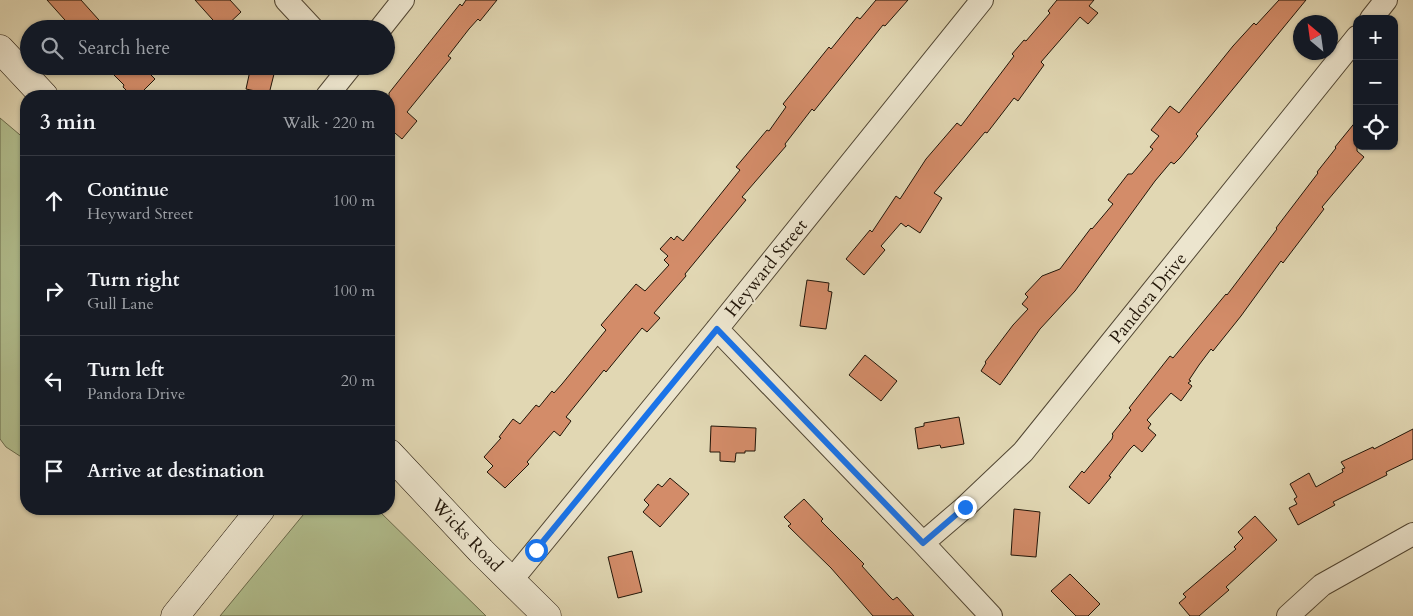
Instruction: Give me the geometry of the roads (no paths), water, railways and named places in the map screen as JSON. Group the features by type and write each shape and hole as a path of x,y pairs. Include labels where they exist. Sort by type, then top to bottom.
{"main road":[{"path":"0,48 20,70"},
{"path":"25,75 38,90"},
{"name":"Wicks Road","path":"395,459 547,616"},
{"path":"175,616 256,515"}],"street":[{"path":"286,0 305,20"},
{"path":"387,20 403,0"},
{"name":"Heyward Street","path":"511,581 982,0"},
{"path":"1374,15 1386,0"},
{"name":"Pandora Drive","path":"923,543 965,507 1023,452 1353,42"},
{"path":"332,90 344,75"},
{"path":"717,329 991,616"},
{"path":"1288,616 1322,585 1413,534"}]}
